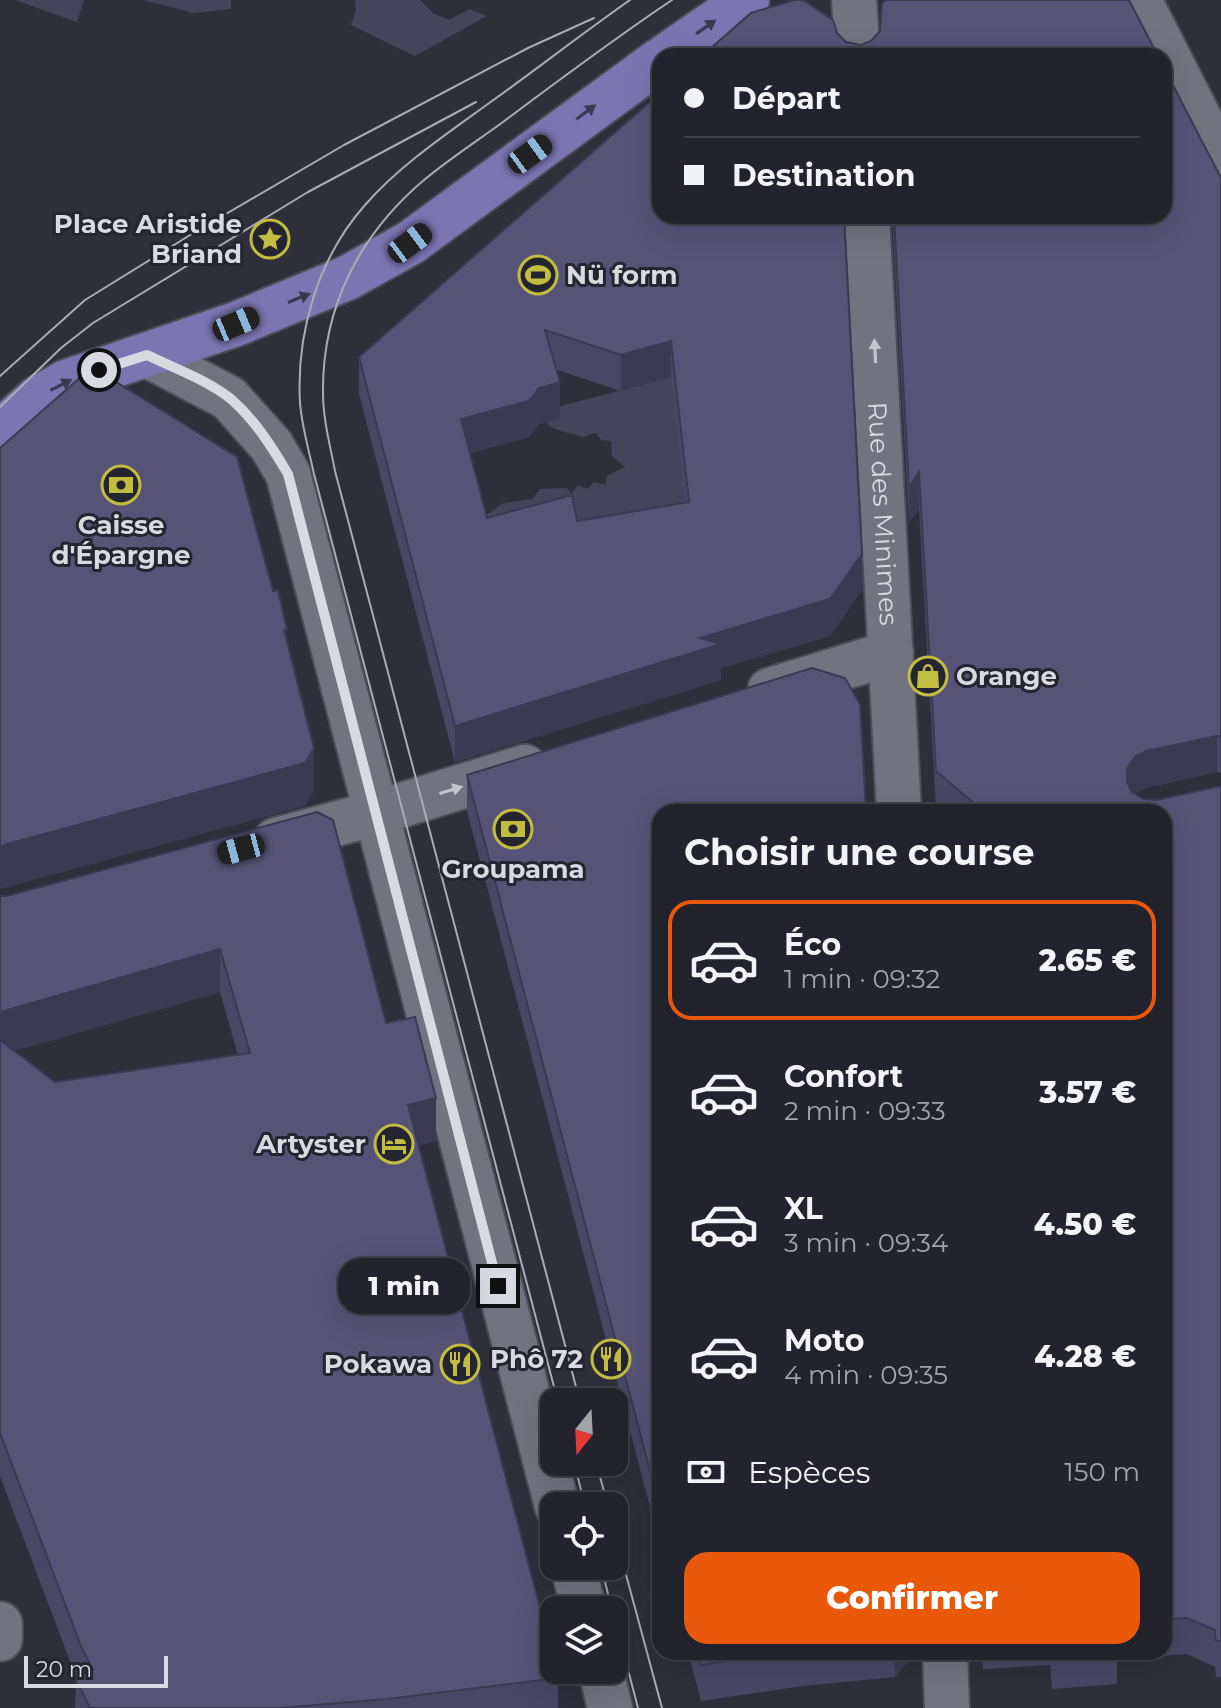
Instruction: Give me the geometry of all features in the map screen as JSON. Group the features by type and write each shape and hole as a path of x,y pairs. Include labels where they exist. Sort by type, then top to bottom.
{"main road":[{"path":"678,48 747,0"},
{"path":"0,432 38,398 78,377 236,324 379,262 410,243 652,66"}],"street":[{"path":"1139,0 1163,48"},
{"path":"1172,65 1221,161"},
{"name":"Rue des Minimes","path":"867,224 899,804"},
{"path":"147,355 229,398 271,445 288,474 553,1492"},
{"path":"728,703 891,653"},
{"path":"241,849 376,813 566,754"},
{"path":"0,1624 0,1639"},
{"path":"945,1660 947,1708"}],"shaded area":[{"path":"15,0 84,0 77,22"},
{"path":"143,0 231,0 231,9 194,13"},
{"path":"355,0 420,0 433,13 449,20 469,9 487,16 415,56 351,25 356,10"},
{"path":"672,377 689,538 478,520 504,503 532,499 540,489 567,488 571,494 578,485 588,489 594,482 605,485 607,476 625,467 612,456 611,441 601,440 596,433 582,437 558,430 545,422 559,418 557,407"}],"building":[{"path":"803,0 833,20 837,33 846,42 861,45 871,41 880,31 885,0 1129,0 1154,48 711,48 751,13"},
{"path":"1172,83 1221,178 1221,737 1146,751 1135,757 1127,769 1127,782 1132,792 1143,799 1156,800 1221,786 1221,1641 1216,1641 1215,1630 1187,1618 1172,1619 1172,804 975,804 936,771 919,472 909,487 894,224 1172,224"},
{"path":"652,100 652,224 844,224 862,554 830,599 700,638 721,644 455,726 359,357","holes":["545,330 621,355 671,341 689,502 577,521 572,495 487,518 461,419 529,401 539,388 560,382"]},
{"path":"92,367 237,457 273,591 278,590 287,630 284,630 314,748 305,763 0,846 0,448"},
{"path":"812,668 845,678 860,704 866,804 652,804 652,1479 467,775"},
{"path":"317,812 333,820 386,1023 415,1017 436,1098 408,1105 540,1608 540,1680 387,1699 279,1708 90,1708 75,1678 93,1670 81,1646 0,1433 0,1040 55,1082 250,1053 220,949 0,1012 0,896"},
{"path":"700,1660 734,1660 701,1665"}],"tram line":[{"path":"554,1388 314,474 301,412 300,377 306,324 313,298 334,248 365,205 426,150 630,0"},
{"path":"576,1388 335,471 324,412 324,361 329,331 349,274 381,224 401,201 443,165 672,0"},
{"path":"0,376 85,300 195,232 344,145 528,48 594,18"},
{"path":"0,407 61,348 93,323 308,192 476,102"},
{"path":"578,1476 582,1492"},
{"path":"600,1476 604,1492"},
{"path":"604,1580 608,1596"},
{"path":"627,1580 662,1708"},
{"path":"628,1670 638,1708"}],"place":[{"name":"Place Aristide Briand","path":"270,239"},
{"name":"Nü form","path":"538,275"},
{"name":"Caisse d'Épargne","path":"121,485"},
{"name":"Orange","path":"928,676"},
{"name":"Groupama","path":"513,829"},
{"name":"Artyster","path":"394,1144"},
{"name":"Phô 72","path":"611,1359"},
{"name":"Pokawa","path":"460,1364"}],"route":[{"path":"99,370 147,355 196,379 229,398 251,419 288,474 498,1286"}]}
